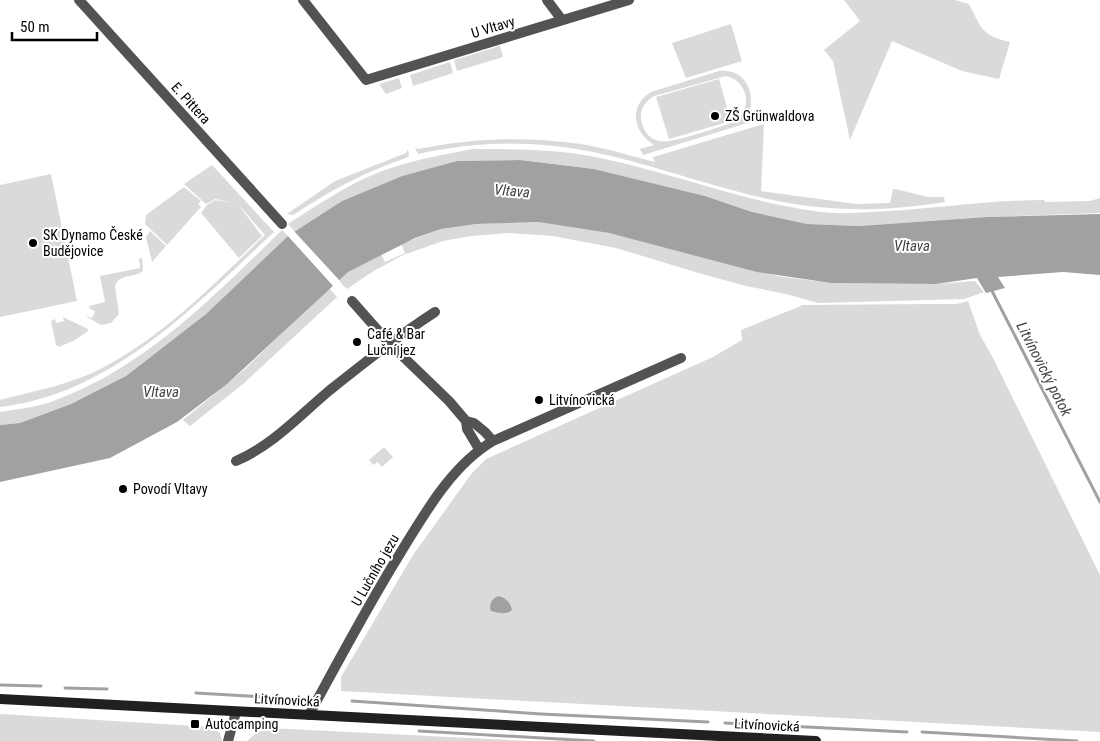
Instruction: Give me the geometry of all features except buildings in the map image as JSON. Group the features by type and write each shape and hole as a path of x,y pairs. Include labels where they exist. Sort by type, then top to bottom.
{"main road":[{"name":"Litvínovická","path":"0,699 816,741"}],"street":[{"name":"E. Pittera","path":"79,0 282,224"},
{"name":"U Vltavy","path":"303,0 366,80 629,0"},
{"path":"547,0 562,20"},
{"path":"352,300 390,344 466,420 474,423 493,441"},
{"path":"236,462 271,442 330,390 435,312"},
{"name":"U Lučního jezu","path":"310,715 379,588 426,512 460,468 479,449 493,441 681,358"},
{"path":"466,420 467,429 479,449"},
{"name":"Litvínovická","path":"228,741 236,712"}],"shaded area":[{"path":"844,0 955,0 969,4 984,30 993,37 1010,42 999,79 962,71 892,41 850,140 833,61 824,50 860,21"},
{"path":"731,24 742,61 686,78 672,43"},
{"path":"500,46 503,57 457,71 454,60"},
{"path":"450,62 453,73 413,86 410,75"},
{"path":"719,71 728,71 742,78 747,84 751,99 748,116 755,114 757,120 643,155 640,149 654,145 641,133 636,119 636,111 639,104 651,92","holes":["726,76 740,84 746,96 744,110 734,122 685,138 666,141 655,140 644,129 641,111 654,96"]},
{"path":"399,78 402,88 386,94 379,84"},
{"path":"719,79 731,121 669,139 656,97"},
{"path":"764,124 761,191 856,204 890,203 893,189 895,189 928,197 944,197 945,202 878,209 812,206 745,194 611,156 567,147 482,144 418,154 415,148 499,139 560,141 609,150 655,162 653,157"},
{"path":"408,149 409,156 406,158 376,169 348,183 293,215 287,214 335,181 406,153"},
{"path":"473,149 539,150 572,153 631,165 761,201 821,212 864,212 1044,200 1045,202 1090,201 1100,198 1100,213 987,217 859,226 807,224 752,212 705,196 594,169 520,160 457,161 402,176 342,201 295,232 288,224 340,191 382,171 435,156"},
{"path":"212,165 274,232 183,316 150,342 115,365 79,384 41,399 0,407 0,400 81,378 140,345 184,311 265,235 237,203 262,236 239,258 201,213 207,205 215,200 234,203 215,199 206,204 184,184"},
{"name":"SK Dynamo České Budějovice","path":"51,174 77,301 0,317 0,185"},
{"path":"184,187 201,201 198,204 201,207 167,245 145,224 146,215"},
{"path":"538,222 609,233 777,276 831,283 936,284 975,281 984,292 964,299 818,303 746,286 616,248 553,236 508,233 471,236 443,241 403,255 372,272 347,289 338,280 348,272 381,254 385,262 405,253 401,244 441,229 476,224"},
{"path":"282,230 288,236 206,314 126,376 71,404 20,423 0,425 0,412 36,406 56,400 89,386 150,349 205,304"},
{"path":"150,231 166,246 152,262 146,237"},
{"path":"142,258 142,272 123,278 115,286 119,314 111,323 101,325 87,317 92,318 95,311 90,309 89,306 105,302 100,276 140,268 139,259"},
{"path":"329,288 337,297 243,384 190,426 183,420 245,369"},
{"path":"968,301 980,335 1100,575 1100,732 341,691 341,677 413,555 472,473 486,459 713,357 742,340 741,330 803,305 956,304"},
{"path":"63,317 88,329 88,331 75,340 59,347 56,345 51,321 55,319 56,323 64,321"},
{"path":"384,447 393,457 382,467 378,462 373,465 369,460"},
{"path":"0,714 211,727 220,733 222,741 0,741"},
{"path":"268,728 528,741 247,741 255,734"}],"water":[{"name":"Vltava","path":"520,160 594,169 705,196 752,212 807,224 859,226 987,217 1100,214 1100,275 1063,272 998,277 1005,288 986,293 977,278 936,284 831,283 757,272 609,233 538,222 476,224 441,229 415,238 348,272 227,384 177,422 110,458 0,482 0,425 20,423 71,404 126,376 206,314 288,236 342,201 402,176 457,161"},
{"path":"498,596 510,605 512,610 510,612 499,613 491,611 491,602"}],"pier":[{"path":"293,230 340,281 334,287 287,235"}],"waterway":[{"name":"Litvínovický potok","path":"991,289 1100,502"},
{"path":"0,685 41,686"},
{"path":"65,688 107,689"},
{"path":"196,693 297,699"},
{"path":"352,701 541,714 708,722"},
{"path":"725,723 907,732"},
{"path":"419,731 594,741"},
{"path":"922,732 1077,741"}],"place":[{"name":"ZŠ Grünwaldova","path":"715,116"},
{"name":"SK Dynamo České Budějovice","path":"33,243"},
{"name":"Café & Bar Luční jez","path":"357,342"},
{"name":"Litvínovická","path":"539,400"},
{"name":"Povodí Vltavy","path":"123,489"},
{"name":"Autocamping","path":"195,724"}]}
